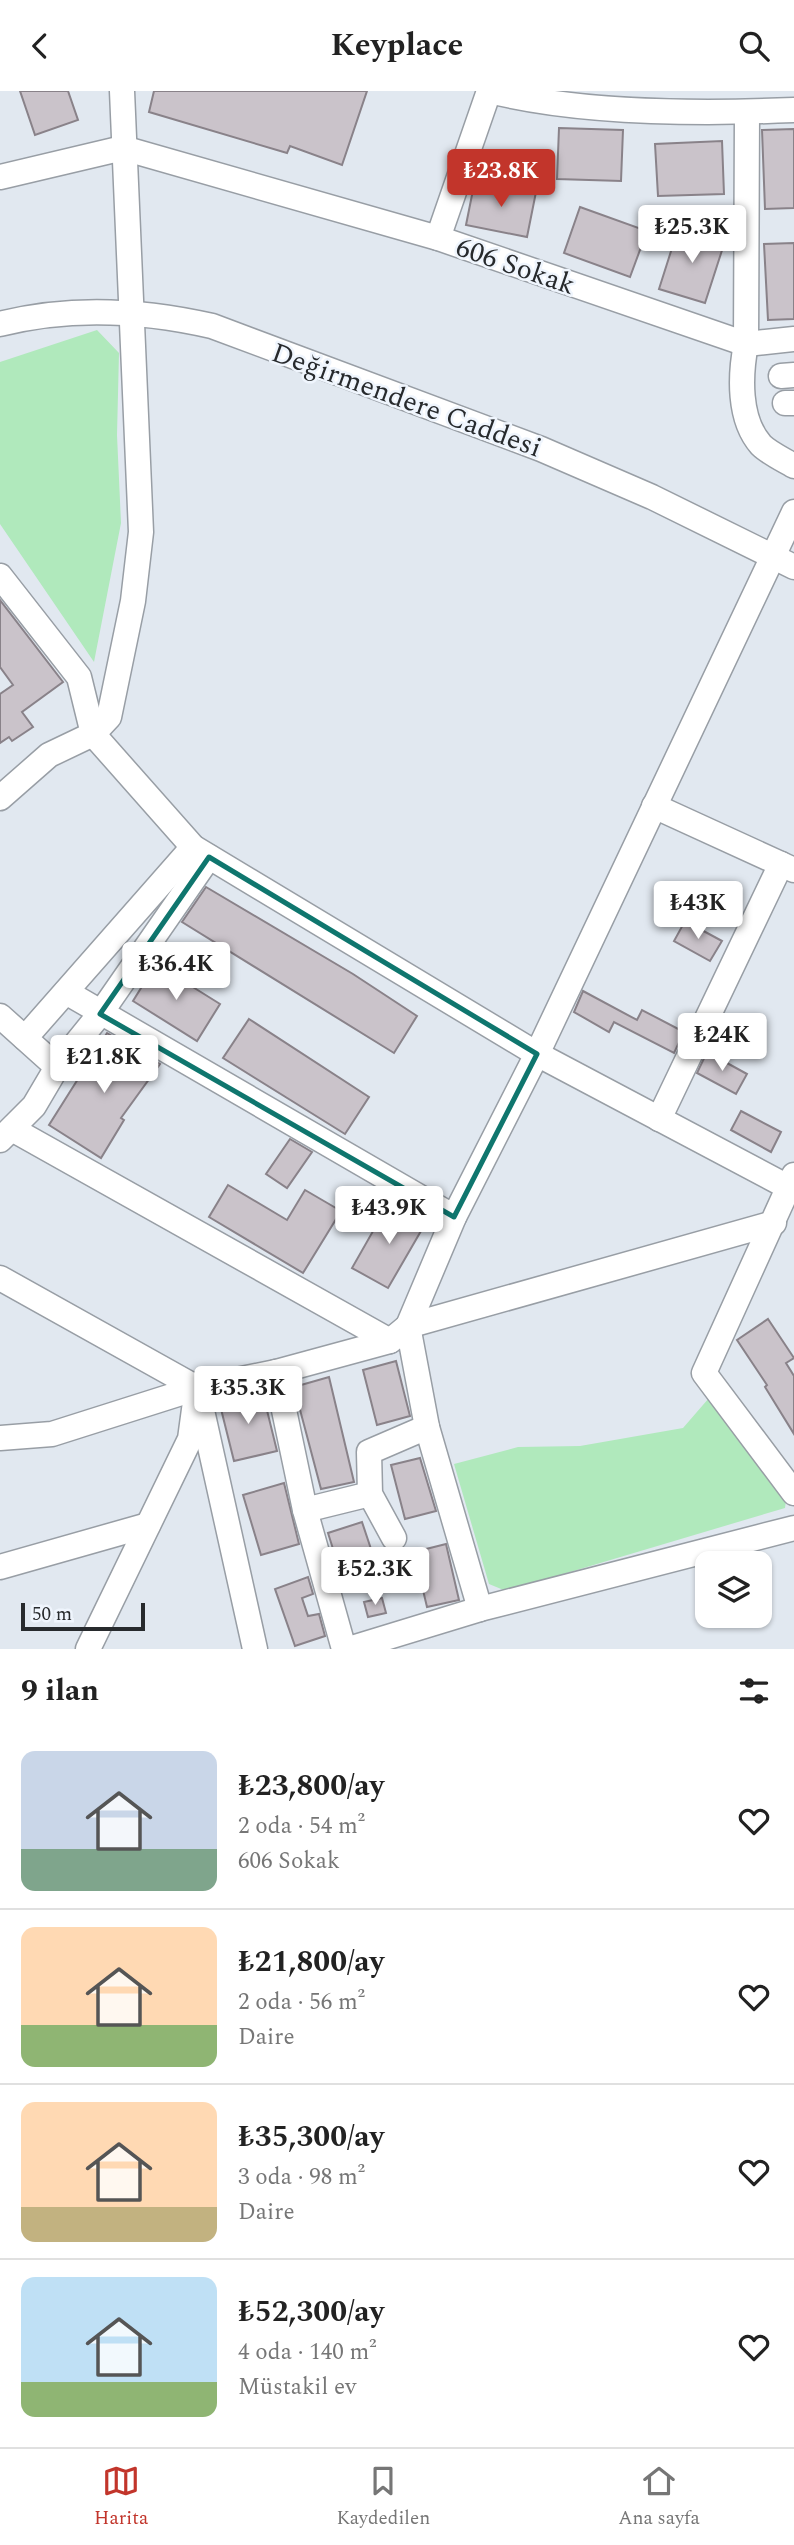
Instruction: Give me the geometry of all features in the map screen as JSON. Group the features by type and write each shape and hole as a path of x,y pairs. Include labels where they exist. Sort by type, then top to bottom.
{"street":[{"path":"0,798 49,755 93,734 108,717 121,671 141,532 122,91"},
{"path":"438,238 489,91 516,98 646,100 747,112 794,110"},
{"path":"747,112 746,344 741,367 744,410 761,445 794,466"},
{"path":"0,177 123,148"},
{"name":"606 Sokak","path":"123,148 438,238 746,344"},
{"name":"Değirmendere Caddesi","path":"0,324 41,314 88,311 174,317 212,326 541,449 652,497 784,562"},
{"path":"746,344 794,339"},
{"path":"481,1609 399,1333 454,1217 537,1054 654,806 784,562 794,512"},
{"path":"0,576 79,677 93,734 201,852 537,1054 659,1119 791,1180 774,1223 704,1373 794,1493"},
{"path":"654,806 788,867 659,1119"},
{"path":"25,1038 201,852"},
{"path":"201,852 100,1014 57,1067 34,1106 6,1135 399,1333"},
{"path":"66,992 454,1217"},
{"path":"0,1016 57,1067"},
{"path":"0,1438 52,1434 197,1388 276,1372 399,1333 774,1223"},
{"path":"0,1278 197,1388 255,1649"},
{"path":"276,1372 305,1510 347,1649 481,1609 794,1528"},
{"path":"88,1649 190,1439 197,1388"},
{"path":"394,1538 370,1495 369,1453 427,1427"},
{"path":"305,1510 370,1495"},
{"path":"0,1567 148,1525"}],"highlighted area":[{"path":"209,857 537,1054 454,1217 100,1014"}],"green space":[{"path":"97,330 119,353 117,435 121,523 94,662 0,524 0,362"},
{"path":"709,1398 786,1500 785,1508 506,1591 489,1584 454,1464 518,1447 580,1446 683,1428"}],"building":[{"path":"20,91 68,91 78,120 35,135"},
{"path":"154,91 367,91 342,165 290,146 287,153 149,112"},
{"path":"559,128 623,130 621,181 557,179"},
{"path":"794,129 794,208 765,209 762,130"},
{"path":"722,141 724,194 658,196 655,144"},
{"path":"475,180 536,192 527,237 466,225"},
{"path":"580,207 647,231 630,277 564,253"},
{"path":"679,226 725,241 705,303 659,289"},
{"path":"794,243 794,319 768,320 764,244"},
{"path":"0,600 63,682 22,712 33,727 12,741 9,737 0,743 0,694 13,685 0,667"},
{"path":"206,887 353,974 417,1016 394,1053 182,922"},
{"path":"685,921 722,941 710,961 674,941"},
{"path":"156,964 220,1004 197,1041 133,1001"},
{"path":"583,991 637,1020 642,1010 684,1032 674,1053 614,1022 609,1032 574,1012"},
{"path":"249,1019 369,1097 345,1134 223,1058"},
{"path":"107,1033 160,1064 121,1118 124,1120 101,1158 49,1125"},
{"path":"707,1052 747,1074 736,1094 697,1073"},
{"path":"741,1111 781,1132 771,1152 731,1130"},
{"path":"290,1139 312,1152 287,1188 266,1174"},
{"path":"228,1185 287,1220 305,1190 341,1211 303,1273 209,1217"},
{"path":"389,1203 425,1224 388,1288 352,1268"},
{"path":"768,1319 794,1358 786,1363 794,1376 794,1434 765,1387 767,1385 737,1340"},
{"path":"396,1361 410,1416 377,1425 363,1370"},
{"path":"329,1377 354,1482 321,1489 294,1387"},
{"path":"262,1390 277,1451 234,1461 219,1401"},
{"path":"420,1458 436,1511 405,1519 391,1465"},
{"path":"284,1483 299,1544 261,1555 243,1495"},
{"path":"362,1522 379,1573 344,1584 328,1533"},
{"path":"446,1544 459,1600 427,1607 414,1552"},
{"path":"308,1577 313,1594 302,1598 308,1616 319,1614 325,1636 295,1646 275,1589"},
{"path":"382,1598 386,1613 368,1617 364,1602"}]}
